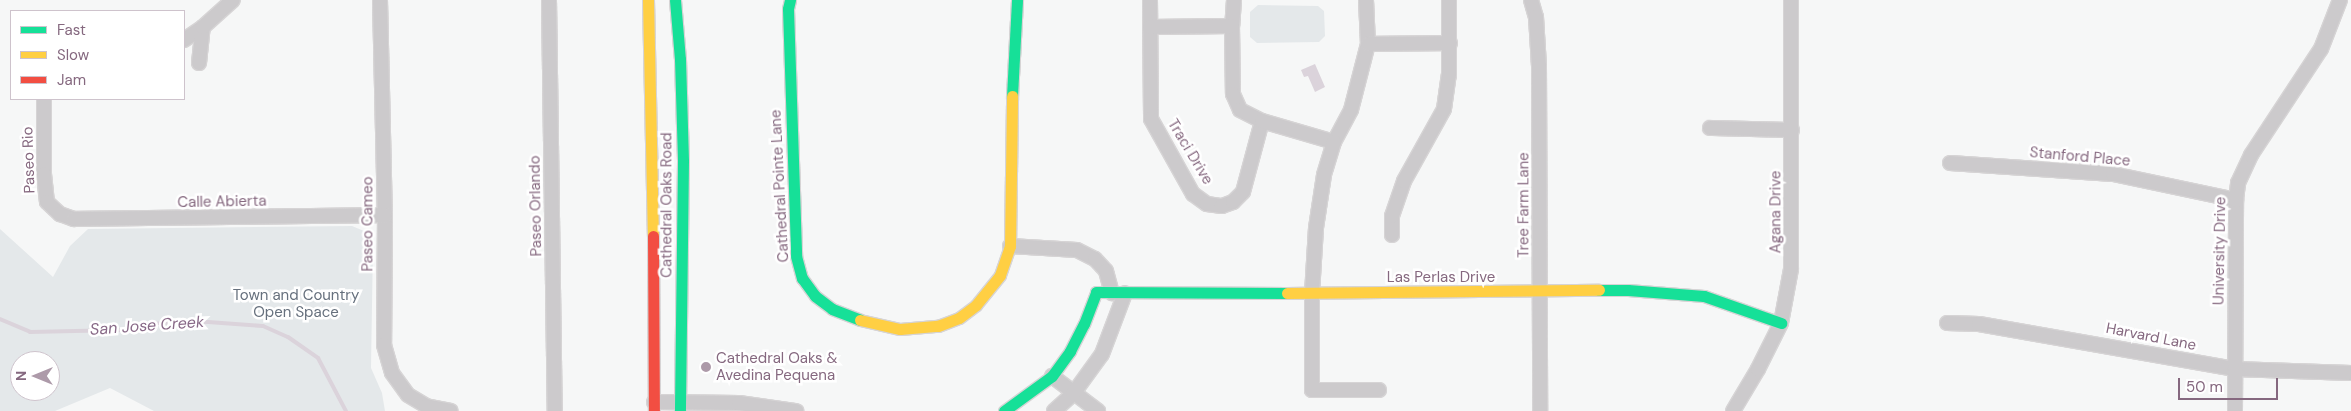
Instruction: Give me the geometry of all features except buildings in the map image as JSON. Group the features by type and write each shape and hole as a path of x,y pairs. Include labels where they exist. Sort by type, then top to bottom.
{"street":[{"path":"185,39 203,27 233,0"},
{"name":"Paseo Cameo","path":"380,0 385,215 384,345 392,373 408,395 426,406 451,411"},
{"name":"Paseo Orlando","path":"549,0 555,411"},
{"name":"Cathedral Oaks Road","path":"648,0 652,110 654,406"},
{"name":"Cathedral Oaks Road","path":"674,0 680,59 683,161 680,406"},
{"name":"Cathedral Pointe Lane","path":"790,0 788,9 796,256 802,278 815,296 832,308 868,323 900,329 938,326 959,318 976,305 1000,275 1010,246 1012,64 1017,0"},
{"name":"Traci Drive","path":"1150,0 1151,119 1193,194 1207,204 1222,206 1233,202 1243,192 1262,121"},
{"path":"1234,0 1232,26 1233,94 1240,110 1262,121 1334,142"},
{"path":"1366,0 1368,44 1350,110 1334,142 1324,176 1316,228 1312,293 1312,390 1379,390"},
{"path":"1392,235 1392,216 1404,181 1444,109 1448,96 1449,0"},
{"name":"Tree Farm Lane","path":"1531,0 1536,17 1540,66 1540,411"},
{"name":"Agana Drive","path":"1733,411 1758,369 1780,323 1792,269 1792,0"},
{"name":"University Drive","path":"2235,411 2236,200 2238,183 2251,155 2320,49 2340,0"},
{"path":"1150,27 1232,26"},
{"path":"199,63 203,27"},
{"path":"1368,44 1450,43"},
{"name":"Paseo Rio","path":"44,100 44,174 47,202 60,214"},
{"path":"1710,128 1792,130"},
{"name":"Stanford Place","path":"1950,163 2113,174 2236,200"},
{"name":"Calle Abierta","path":"60,214 74,219 385,215"},
{"path":"1010,246 1077,250 1095,259 1106,271 1118,293 1102,354 1073,394 1054,411"},
{"name":"Las Perlas Drive","path":"1052,376 1070,351 1084,324 1096,292 1312,293 1628,290 1704,296 1780,323"},
{"name":"Harvard Lane","path":"1947,323 1979,324 2234,369 2351,373"},
{"path":"1004,411 1052,376 1073,394 1098,411"},
{"path":"654,406 739,407 796,411"}],"green space":[{"path":"1258,5 1318,6 1324,11 1325,36 1319,42 1257,43 1250,37 1250,12"},
{"name":"Town and Country Open Space","path":"352,226 364,231 373,244 371,368 382,393 385,411 154,411 110,388 55,411 0,411 0,229 53,277 70,246 88,229"}],"shaded area":[{"path":"1315,64 1325,87 1315,92 1308,76 1304,77 1301,70"}],"waterway":[{"name":"San Jose Creek","path":"0,319 30,332 120,330 161,323 208,322 263,326 288,337 318,358 346,411"}],"traffic: fast":[{"path":"675,0 680,59 683,161 680,411"},
{"path":"790,0 788,9 796,256 802,278 815,296 832,309 860,320"},
{"path":"1012,96 1017,0"},
{"path":"1599,290 1628,290 1704,296 1781,323"},
{"path":"1004,411 1052,376 1070,351 1084,324 1096,292 1287,293"}],"traffic: slow":[{"path":"648,0 653,236"},
{"path":"860,320 900,329 938,326 959,318 976,305 1000,275 1010,246 1012,96"},
{"path":"1287,293 1599,290"}],"traffic: jam":[{"path":"653,236 654,411"}],"place":[{"name":"Cathedral Oaks & Avedina Pequena","path":"706,367"}]}
